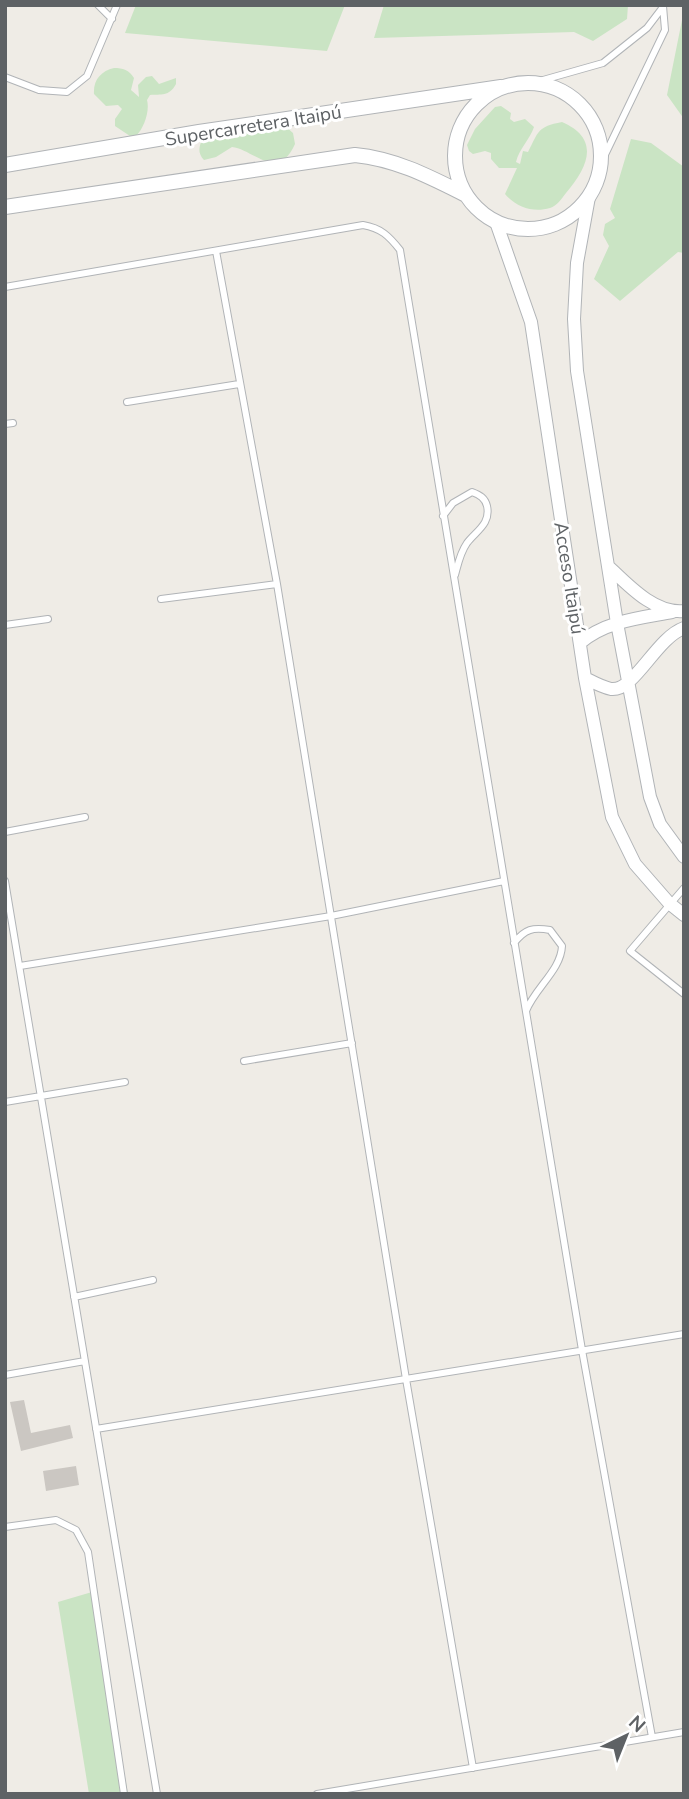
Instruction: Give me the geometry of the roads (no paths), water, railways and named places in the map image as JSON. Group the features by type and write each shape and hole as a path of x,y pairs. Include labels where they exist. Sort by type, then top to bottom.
{"street":[{"name":"Supercarretera Itaipú","path":"5,165 199,132 501,87 518,82 536,82 558,88 577,101 592,119 600,140 601,163 597,181 589,197 575,213 557,223 537,229 516,228 496,222 479,210 466,195 457,175 454,154 458,132 468,113 482,97 501,87"},
{"name":"Supercarretera Itaipú","path":"5,207 355,155 381,158 420,172 466,195"},
{"name":"Acceso Itaipú","path":"589,197 577,263 574,320 577,371 617,623 650,797 660,824 684,858"},
{"name":"Acceso Itaipú","path":"496,222 531,322 585,678 612,817 635,864 669,903 684,915"},
{"path":"609,567 655,604 678,611"},
{"path":"580,643 617,623 678,611"},
{"path":"585,678 610,688 629,684 664,640 684,628"}],"lane":[{"path":"98,5 111,19"},
{"path":"5,77 39,90 67,92 87,76 117,5"},
{"path":"536,82 603,63 647,28 664,6"},
{"path":"601,163 665,30 664,6"},
{"path":"5,288 363,225 375,227 391,238 400,250 582,1350 652,1737"},
{"path":"216,251 277,584 473,1768"},
{"path":"127,402 239,384"},
{"path":"5,424 13,423"},
{"path":"443,516 453,503 472,492 479,494 485,501 489,513 486,523 466,545 454,580"},
{"path":"161,599 277,584"},
{"path":"5,625 48,619"},
{"path":"5,832 85,817"},
{"path":"5,881 157,1794"},
{"path":"20,967 331,916 504,881"},
{"path":"684,888 630,951 684,994"},
{"path":"514,943 534,927 550,930 562,946 559,961 532,997 526,1012"},
{"path":"244,1061 352,1043"},
{"path":"5,1102 125,1082"},
{"path":"74,1297 153,1280"},
{"path":"96,1429 684,1334"},
{"path":"5,1375 85,1361"},
{"path":"5,1527 56,1520 76,1530 88,1552 124,1794"},
{"path":"317,1794 684,1732"}]}
